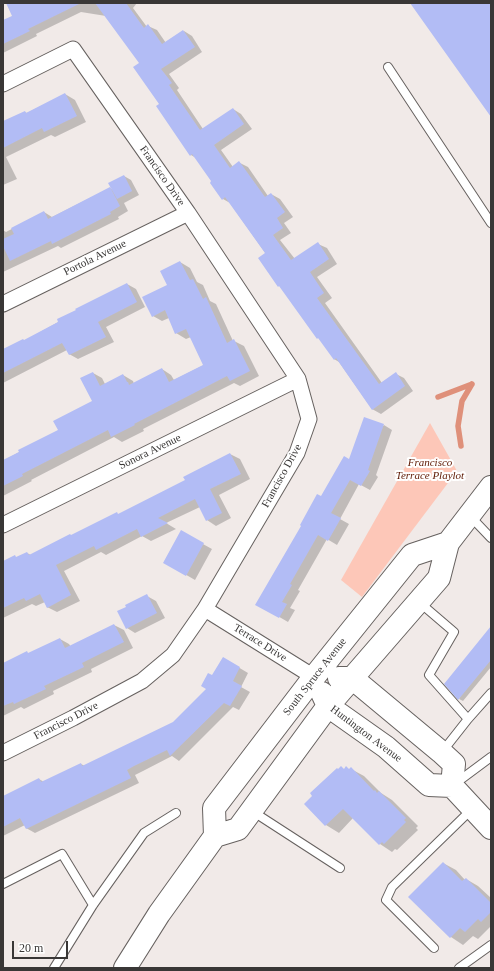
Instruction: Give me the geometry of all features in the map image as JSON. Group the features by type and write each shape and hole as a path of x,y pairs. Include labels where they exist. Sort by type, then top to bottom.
{"main road":[{"path":"125,968 159,914 215,836 238,829 328,706 440,578 448,543 491,487"},
{"name":"South Spruce Avenue","path":"215,836 214,808 314,677 412,555 448,543"},
{"path":"314,677 352,678 441,752 454,764 452,786 491,828"},
{"name":"Huntington Avenue","path":"314,677 328,706 386,747 430,786 452,786"}],"street":[{"name":"Francisco Drive","path":"3,84 73,50 188,213 298,379 309,419 297,453 205,609 173,655 142,681 3,753"},
{"name":"Portola Avenue","path":"3,304 188,213"},
{"name":"Sonora Avenue","path":"3,525 298,379"},
{"name":"Terrace Drive","path":"205,609 314,677"}],"lane":[{"path":"388,67 491,223"},
{"path":"469,516 491,538"},
{"path":"418,602 454,632 429,675 468,719"},
{"path":"441,752 491,693"},
{"path":"452,786 491,758"},
{"path":"434,948 386,900 392,887 473,809"},
{"path":"251,810 340,868"},
{"path":"54,968 93,905 144,833 176,813"},
{"path":"3,884 62,854 93,905"},
{"path":"460,968 491,945"}],"green space":[{"name":"Francisco Terrace Playlot","path":"430,423 457,471 362,597 341,580"}],"building":[{"path":"6,3 81,3 28,29 30,31 3,44 3,20 12,16"},
{"path":"95,3 126,3 144,28 148,24 162,44 183,30 195,47 161,69 172,83 169,85 200,130 233,108 244,124 214,145 230,168 239,161 265,197 271,193 285,212 277,218 283,228 273,235 291,260 318,242 329,259 310,272 324,293 317,298 379,384 396,372 405,386 372,410 336,358 334,360 318,338 317,339 258,258 265,253 225,197 222,200 210,183 211,181 192,154 190,156 156,106 159,104 133,67 139,63"},
{"path":"410,3 491,3 491,117"},
{"path":"65,93 77,116 44,132 42,128 3,148 3,121 25,111 26,113"},
{"path":"124,175 132,191 117,199 108,183"},
{"path":"110,187 120,206 110,212 111,214 52,244 51,241 10,261 3,246 3,239 14,234 11,228 44,211 48,219"},
{"path":"180,261 190,280 193,279 203,299 206,297 227,343 234,339 250,371 230,381 227,376 111,437 108,430 22,474 23,476 3,486 3,460 19,452 18,450 58,430 53,421 92,401 80,378 93,372 100,386 123,374 129,385 162,368 169,382 203,365 186,329 175,334 165,310 152,317 142,297 167,285 160,271"},
{"path":"127,283 137,302 98,322 106,337 69,355 62,343 3,373 3,349 58,322 57,319"},
{"path":"364,417 384,424 368,470 370,471 361,486 350,480 331,513 341,518 328,541 318,535 290,584 292,585 282,602 287,604 279,618 255,605 301,526 300,525 317,494 321,496 344,456 349,459"},
{"path":"230,453 241,474 210,489 222,513 206,521 195,499 158,518 168,523 141,537 137,529 96,550 94,546 56,565 71,595 47,608 40,594 26,601 24,598 3,608 3,561 15,555 16,557 27,552 29,555 117,512 118,514 185,480 183,477"},
{"path":"181,530 204,543 186,576 163,563"},
{"path":"147,594 157,613 126,629 117,611 126,607 125,605"},
{"path":"114,624 124,642 82,663 84,667 44,686 46,689 14,704 13,702 3,706 3,663 27,651 28,653 60,638 65,648"},
{"path":"491,626 491,660 458,700 444,684"},
{"path":"223,657 240,667 233,681 242,686 230,706 224,703 170,756 167,750 134,766 127,770 131,778 26,829 20,818 3,827 3,796 39,778 41,782 81,763 82,766 173,722 206,689 201,686 208,673 212,675"},
{"path":"341,766 344,769 346,766 349,769 351,767 374,791 375,790 377,793 379,791 406,818 404,820 406,822 384,844 382,842 379,845 343,809 325,826 304,804 312,796 310,793"},
{"path":"443,862 462,881 466,878 491,903 491,912 481,922 478,919 465,932 460,928 450,938 408,897"}],"waterway":[{"path":"438,397 472,384"},
{"path":"461,446 458,426 462,401 472,384"}]}
